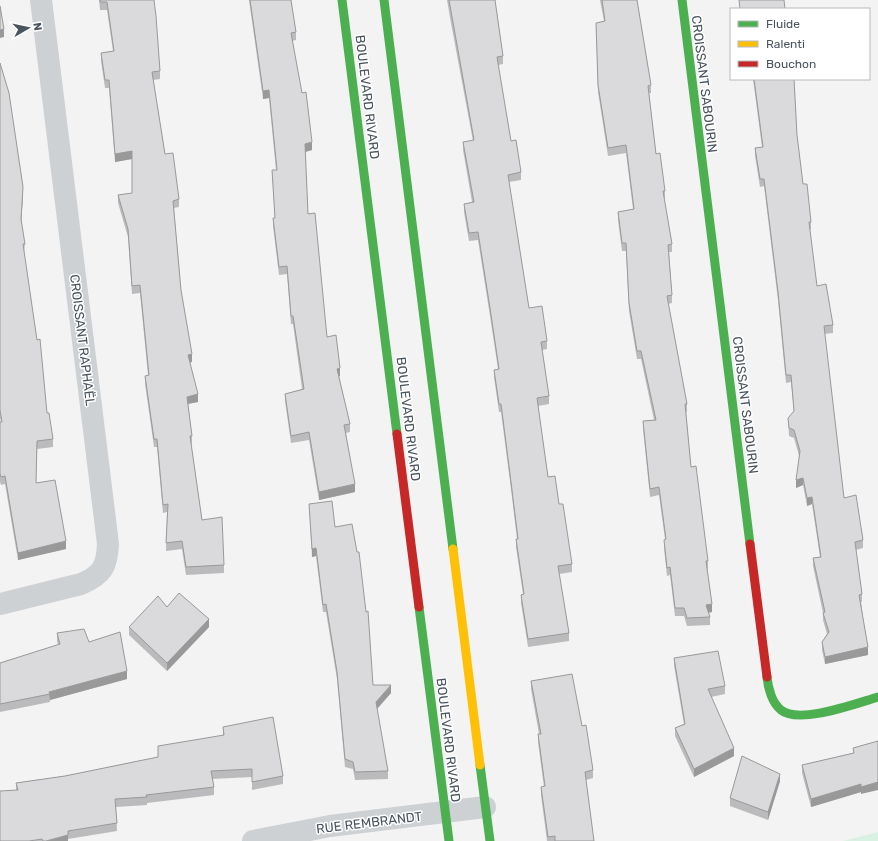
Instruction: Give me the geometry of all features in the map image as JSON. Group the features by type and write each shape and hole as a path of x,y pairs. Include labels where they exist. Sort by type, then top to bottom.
{"street":[{"name":"CROISSANT RAPHAËL","path":"0,604 80,584 92,579 102,572 108,557 107,536 41,0"},
{"name":"BOULEVARD RIVARD","path":"342,0 449,841"},
{"path":"384,0 490,841"},
{"name":"CROISSANT SABOURIN","path":"682,0 767,679 770,692 776,704 784,713 794,717 808,716 878,697"},
{"name":"RUE REMBRANDT","path":"254,841 330,826 485,807"}],"green space":[{"path":"878,832 878,841 843,841"}],"building":[{"path":"100,0 154,0 160,71 152,72 165,154 173,153 179,199 173,201 181,290 192,354 188,355 198,394 187,397 192,436 190,436 202,520 222,517 224,565 186,567 182,541 166,543 168,504 163,505 157,439 154,439 145,376 149,375 140,285 132,286 128,229 118,195 132,193 132,151 115,154 109,80 105,80 101,53 114,51 107,2 100,2"},
{"path":"250,0 291,0 296,32 291,33 302,93 306,92 312,142 305,144 308,214 315,213 327,337 336,335 340,368 337,369 350,424 344,425 355,484 319,492 309,432 291,436 285,394 304,389 293,316 291,316 287,266 279,267 273,218 275,218 272,170 277,170 269,90 263,91"},
{"path":"449,0 495,0 503,56 497,57 511,141 516,140 521,172 508,175 529,308 542,306 547,341 541,342 549,396 537,398 548,477 555,476 559,504 563,504 572,564 558,566 569,633 528,639 521,595 524,594 516,539 518,539 511,482 501,404 499,404 494,370 499,369 478,232 469,233 464,204 474,202 463,142 474,140"},
{"path":"602,0 637,0 651,85 648,86 656,154 660,153 665,191 663,191 672,244 668,245 672,295 667,296 687,404 685,404 691,467 696,466 712,604 706,605 710,617 687,618 684,608 675,608 670,567 667,568 664,540 666,539 659,487 650,489 643,421 656,420 641,351 637,351 629,303 626,243 622,243 618,212 634,209 626,145 608,148 598,85 596,23 605,21"},
{"path":"739,0 784,0 785,8 740,8"},
{"path":"0,6 4,29 0,30"},
{"path":"0,63 9,93 23,187 21,219 25,244 23,244 37,340 40,339 47,413 49,413 53,439 37,441 36,483 55,480 66,541 18,553 5,476 1,477 0,474 0,422 2,422 0,410"},
{"path":"754,80 794,80 797,135 803,184 807,184 811,222 809,222 817,286 826,284 833,325 824,326 844,498 856,495 863,540 855,542 862,594 859,595 868,647 825,657 822,642 829,632 823,613 825,612 813,558 821,557 812,497 807,498 803,478 796,480 800,451 794,430 789,428 788,418 794,411 791,375 786,375 778,292 764,179 760,179 755,148 763,147"},
{"path":"332,501 335,527 352,524 357,552 359,552 366,612 368,611 373,685 391,685 376,702 388,771 355,772 353,762 345,759 337,672 326,604 323,605 316,548 312,549 309,504"},
{"path":"179,593 209,619 167,663 129,627 158,596 167,607"},
{"path":"84,629 89,642 120,632 127,671 49,692 50,694 0,704 0,663 60,644 57,633"},
{"path":"718,651 725,686 708,689 734,748 694,769 675,728 685,724 674,658"},
{"path":"572,674 582,726 586,725 593,770 585,772 594,841 555,841 555,836 548,837 541,787 545,786 538,734 541,734 531,681"},
{"path":"273,717 283,776 252,782 252,769 211,771 214,787 146,795 147,797 115,799 117,823 68,831 68,835 46,841 43,841 42,839 29,841 0,841 0,791 18,790 16,783 65,776 158,757 158,746 224,735 223,727"},
{"path":"878,741 878,782 861,787 861,784 811,799 802,765 854,753 853,748"},
{"path":"742,756 780,774 768,812 730,798"}],"traffic: fast":[{"path":"342,0 397,434"},
{"path":"384,0 453,549"},
{"path":"682,0 750,544"},
{"path":"419,607 449,841"},
{"path":"767,677 769,690 775,703 781,710 789,714 814,714 843,708 878,697"},
{"path":"480,765 490,841"}],"traffic: slow":[{"path":"453,549 480,765"}],"traffic: jam":[{"path":"397,434 419,607"},
{"path":"750,544 767,677"}]}
